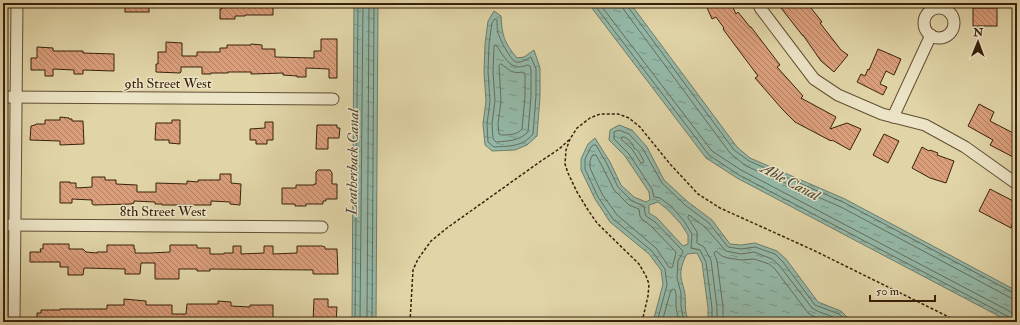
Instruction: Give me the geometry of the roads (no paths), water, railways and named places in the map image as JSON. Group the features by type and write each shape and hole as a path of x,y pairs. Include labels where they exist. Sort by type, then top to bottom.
{"street":[{"path":"14,322 17,3"},
{"path":"758,3 814,79 838,95 882,114 925,125 965,147 1017,184"},
{"path":"893,117 931,35"},
{"name":"9th Street West","path":"3,97 333,99"},
{"name":"8th Street West","path":"3,225 322,227"}],"water":[{"path":"354,3 378,3 376,322 352,322"},
{"name":"Able Canal","path":"588,3 630,3 737,147 750,158 845,199 1017,291 1017,322 1010,322 737,178 706,158"},
{"path":"494,11 501,16 504,38 509,48 517,58 524,57 534,50 540,68 540,96 537,136 527,145 515,150 492,151 485,145 483,124 486,101 484,72 485,44 488,21"},
{"path":"619,125 632,130 647,147 664,180 688,202 712,220 730,244 741,245 755,243 777,251 786,259 818,302 841,311 855,322 708,322 708,308 702,263 697,253 687,254 681,271 687,319 689,322 653,322 663,284 661,270 649,254 610,222 595,199 581,170 581,159 588,144 595,138 610,162 621,185 634,197 646,202 650,200 649,192 625,156 609,140 610,130","holes":["658,202 681,224 688,235 688,244 683,246 657,218 649,213 649,205"]}],"water label":[{"name":"Leatherback Canal","path":"353,162"}]}
